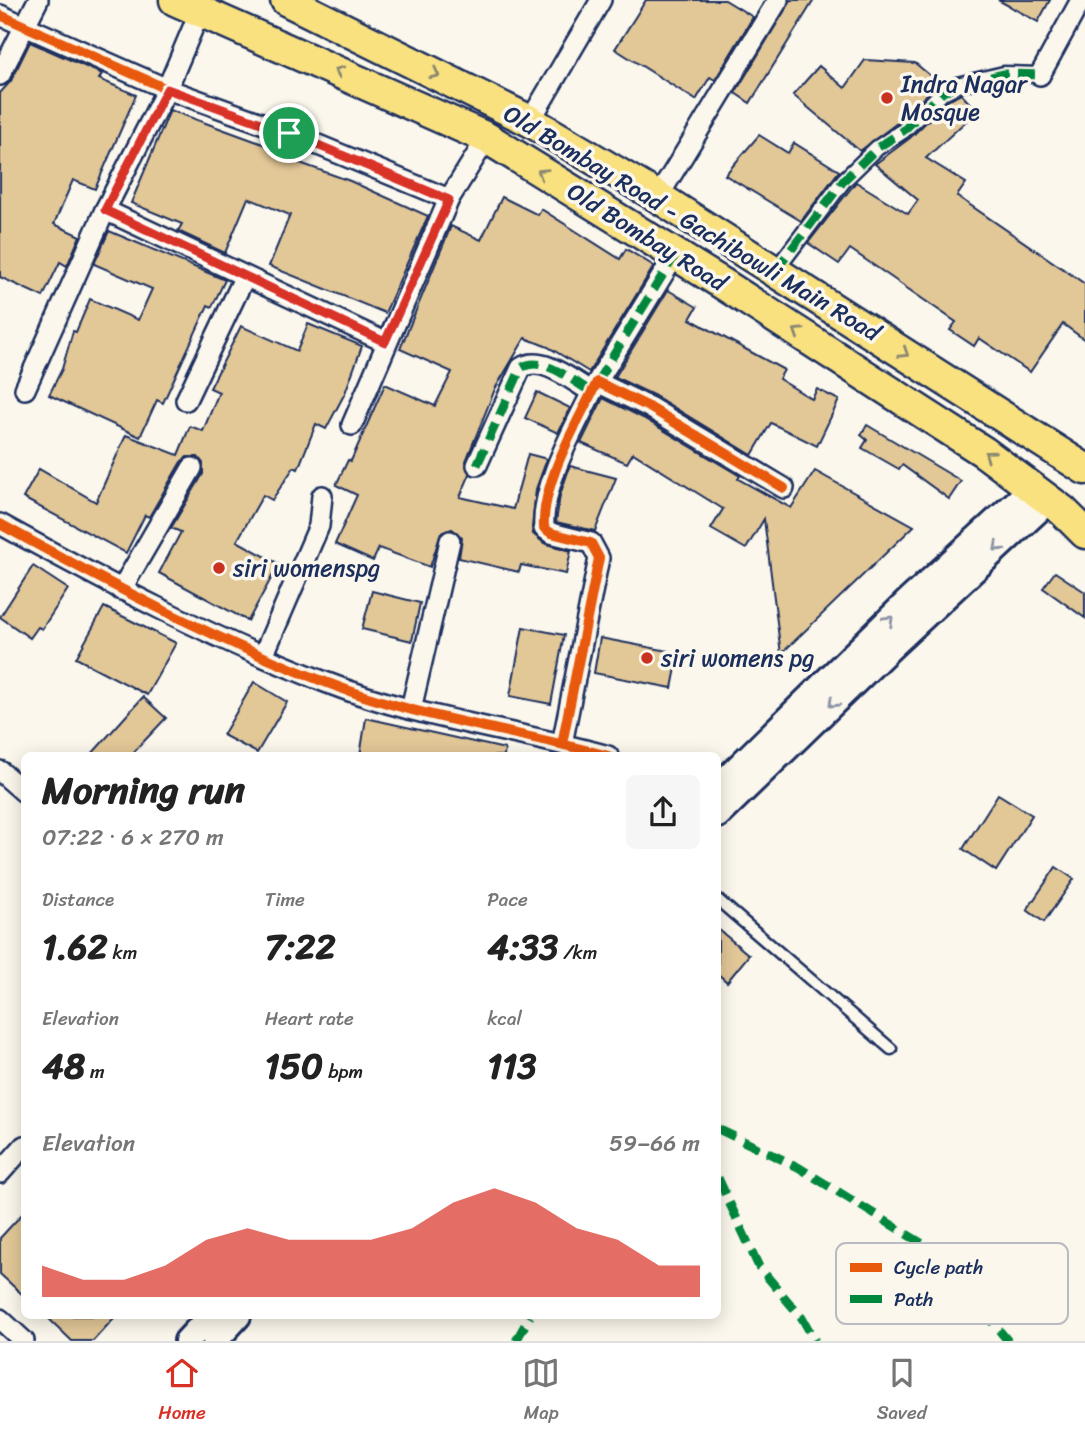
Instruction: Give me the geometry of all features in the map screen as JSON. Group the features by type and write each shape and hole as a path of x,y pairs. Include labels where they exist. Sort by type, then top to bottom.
{"main road":[{"name":"Old Bombay Road - Gachibowli Main Road","path":"301,3 530,121 658,197 1085,469"},
{"name":"Old Bombay Road","path":"187,5 487,138 985,452 1044,509 1085,533"}],"street":[{"path":"0,75 38,0"},
{"path":"530,121 601,0"},
{"path":"658,197 778,0"},
{"path":"775,271 844,180 877,148 903,131 943,92 957,85 1004,74 1040,75 1080,0"},
{"path":"25,389 105,210 167,89 187,5"},
{"path":"0,15 167,89 289,133 449,200"},
{"path":"352,425 385,342 449,200 487,138"},
{"path":"105,210 244,278 385,342"},
{"path":"562,744 598,558 591,543 551,533 544,528 544,517 554,476 594,387 675,255"},
{"path":"186,400 244,278"},
{"path":"477,465 521,368 529,362 540,363 649,407 784,488"},
{"path":"121,590 192,468"},
{"path":"263,656 319,526 322,496"},
{"path":"721,799 960,569 1044,509"},
{"path":"0,524 121,590 326,683 411,709 593,752"},
{"path":"411,709 450,541"},
{"path":"0,771 21,789"},
{"path":"0,1173 21,1149"},
{"path":"0,1319 24,1341"},
{"path":"187,1341 207,1319"},
{"path":"215,1341 235,1319"}],"lane":[{"path":"721,903 891,1049"}],"building":[{"path":"646,0 725,0 753,17 715,80 710,77 696,100 615,49"},
{"path":"791,0 814,0 750,103 735,93"},
{"path":"998,0 1050,0 1038,22"},
{"path":"30,42 102,74 99,79 136,95 95,189 73,180 54,224 80,236 67,266 60,262 43,297 0,277 0,93 11,81"},
{"path":"865,60 915,63 939,83 897,123 860,151 793,95 819,66 845,88"},
{"path":"961,94 977,111 926,158 966,183 957,196 1085,284 1085,340 1063,324 1030,372 979,338 974,346 950,330 956,322 850,249 839,264 808,243 856,182 908,214 918,200 875,164 910,138 949,100"},
{"path":"170,110 274,148 272,153 350,181 428,216 385,313 269,266 290,215 248,198 225,253 178,231 182,224 131,203"},
{"path":"759,135 788,153 794,143 839,171 801,221 725,175"},
{"path":"502,197 538,215 541,209 620,259 626,249 654,266 589,372 548,347 525,338 495,389 466,461 470,474 460,497 513,509 528,454 547,459 536,489 532,528 533,534 544,543 571,551 566,574 521,565 519,572 459,558 462,538 452,529 441,533 430,567 379,548 373,561 335,544 357,495 336,485 348,460 351,461 385,384 435,406 452,372 400,349 451,226 481,240"},
{"path":"109,231 225,280 212,307 208,305 163,403 157,400 140,437 49,395 62,369 73,331 76,332 90,299 138,320 152,289 94,264"},
{"path":"668,290 697,307 690,319 784,370 779,379 812,399 817,389 839,400 817,446 771,423 752,455 655,396 615,377"},
{"path":"308,324 362,346 345,393 326,429 316,424 298,469 294,467 272,500 263,495 237,541 279,564 248,621 159,573 181,532 171,528 203,474 203,463 198,457 187,457 181,462 149,517 145,515 126,553 23,498 39,469 96,502 126,435 178,455 190,426 203,431 219,392 210,388 241,326 297,351"},
{"path":"537,392 570,408 558,433 525,418"},
{"path":"603,398 643,418 740,476 738,479 791,508 815,471 914,526 781,654 764,519 746,549 711,529 723,509 633,453 627,463 581,443"},
{"path":"867,425 961,481 949,499 902,465 899,469 862,448 867,440 861,435"},
{"path":"570,466 616,478 595,531 556,522 560,495"},
{"path":"33,566 68,589 42,629 38,627 30,638 0,617"},
{"path":"1055,572 1085,592 1085,618 1043,588"},
{"path":"372,591 420,603 412,641 362,629"},
{"path":"104,607 176,643 147,695 76,658"},
{"path":"523,627 564,635 551,704 510,696"},
{"path":"600,638 679,653 672,688 594,673"},
{"path":"254,682 287,702 258,752 223,735"},
{"path":"143,697 166,718 134,752 94,752"},
{"path":"366,718 505,749 505,752 361,752"},
{"path":"998,794 1032,815 996,871 963,849"},
{"path":"1056,867 1074,879 1044,922 1027,910"},
{"path":"721,932 749,955 727,982 721,977"},
{"path":"21,1215 21,1293 0,1274 0,1238"},
{"path":"49,1319 113,1319 93,1341 72,1341"}],"marked path":[{"path":"775,271 844,180 877,148 903,131 943,92 957,85 1004,74 1040,75"},
{"path":"597,382 675,255"},
{"path":"477,465 521,368 538,364 547,367 592,392"},
{"path":"721,1130 798,1167 921,1243"},
{"path":"721,1185 759,1267 802,1318 815,1341"},
{"path":"516,1341 528,1319"},
{"path":"994,1324 1008,1341"}],"cycle path":[{"path":"0,15 167,89 289,133 449,199"},
{"path":"562,744 599,558 591,543 551,533 544,528 545,510 548,492 562,453 597,382 649,407 784,488"},
{"path":"0,524 160,609 325,682 394,705 592,752"}],"place":[{"name":"Indra Nagar Mosque","path":"887,98"},
{"name":"siri womenspg","path":"219,568"},
{"name":"siri womens pg","path":"647,658"}],"route":[{"path":"167,89 289,133 449,200 385,342 244,278 105,210 167,89"}]}
